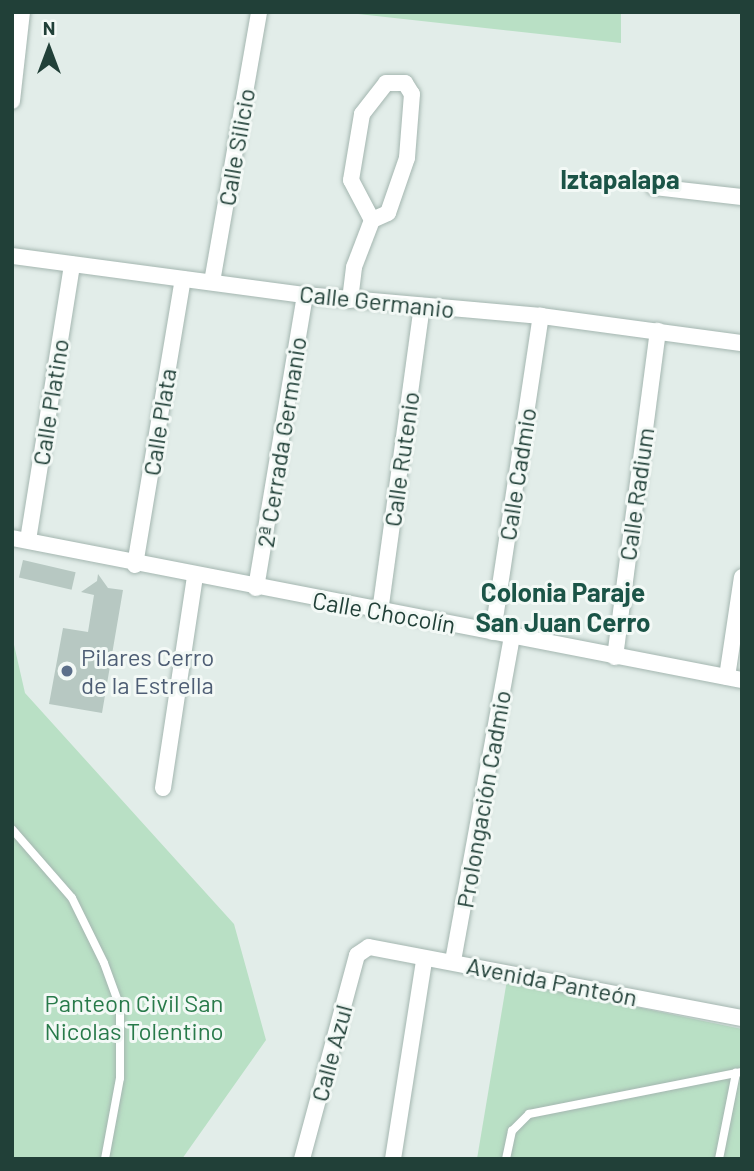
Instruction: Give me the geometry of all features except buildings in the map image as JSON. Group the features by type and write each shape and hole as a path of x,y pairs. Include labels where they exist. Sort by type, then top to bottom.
{"street":[{"path":"12,101 22,12"},
{"name":"Calle Silicio","path":"212,282 259,12"},
{"path":"350,300 354,267 372,220 388,213 407,158 412,94 405,83 386,83 362,114 351,180 372,220"},
{"path":"654,187 742,197"},
{"name":"Calle Germanio","path":"12,256 305,295 541,316 742,343"},
{"name":"Calle Platino","path":"20,539 72,264"},
{"name":"Calle Plata","path":"135,565 183,279"},
{"name":"2ª Cerrada Germanio","path":"256,588 305,295"},
{"name":"Calle Rutenio","path":"380,612 422,306"},
{"name":"Calle Cadmio","path":"493,632 541,316"},
{"name":"Calle Radium","path":"615,657 658,331"},
{"name":"Calle Chocolín","path":"20,539 195,577 734,679"},
{"path":"163,788 195,577"},
{"path":"734,679 742,577"},
{"name":"Prolongación Cadmio","path":"453,961 512,636"},
{"name":"Avenida Panteón","path":"362,950 424,960 453,961 742,1018"},
{"name":"Calle Azul","path":"302,1159 362,950"},
{"path":"393,1159 424,960"}],"lane":[{"path":"12,829 72,898 104,962 120,1007 120,1078 105,1159"},
{"path":"506,1159 512,1131 528,1114 739,1072 719,1159"}],"green space":[{"path":"340,12 621,12 621,43"},
{"name":"Panteon Civil San Nicolas Tolentino","path":"12,636 25,693 234,924 266,1040 182,1159 12,1159"},
{"path":"507,980 742,1029 742,1159 477,1159"}],"place":[{"name":"Pilares Cerro de la Estrella","path":"67,671"}],"district":[{"name":"Iztapalapa","path":"620,179"},
{"name":"Colonia Paraje San Juan Cerro","path":"563,607"}]}
